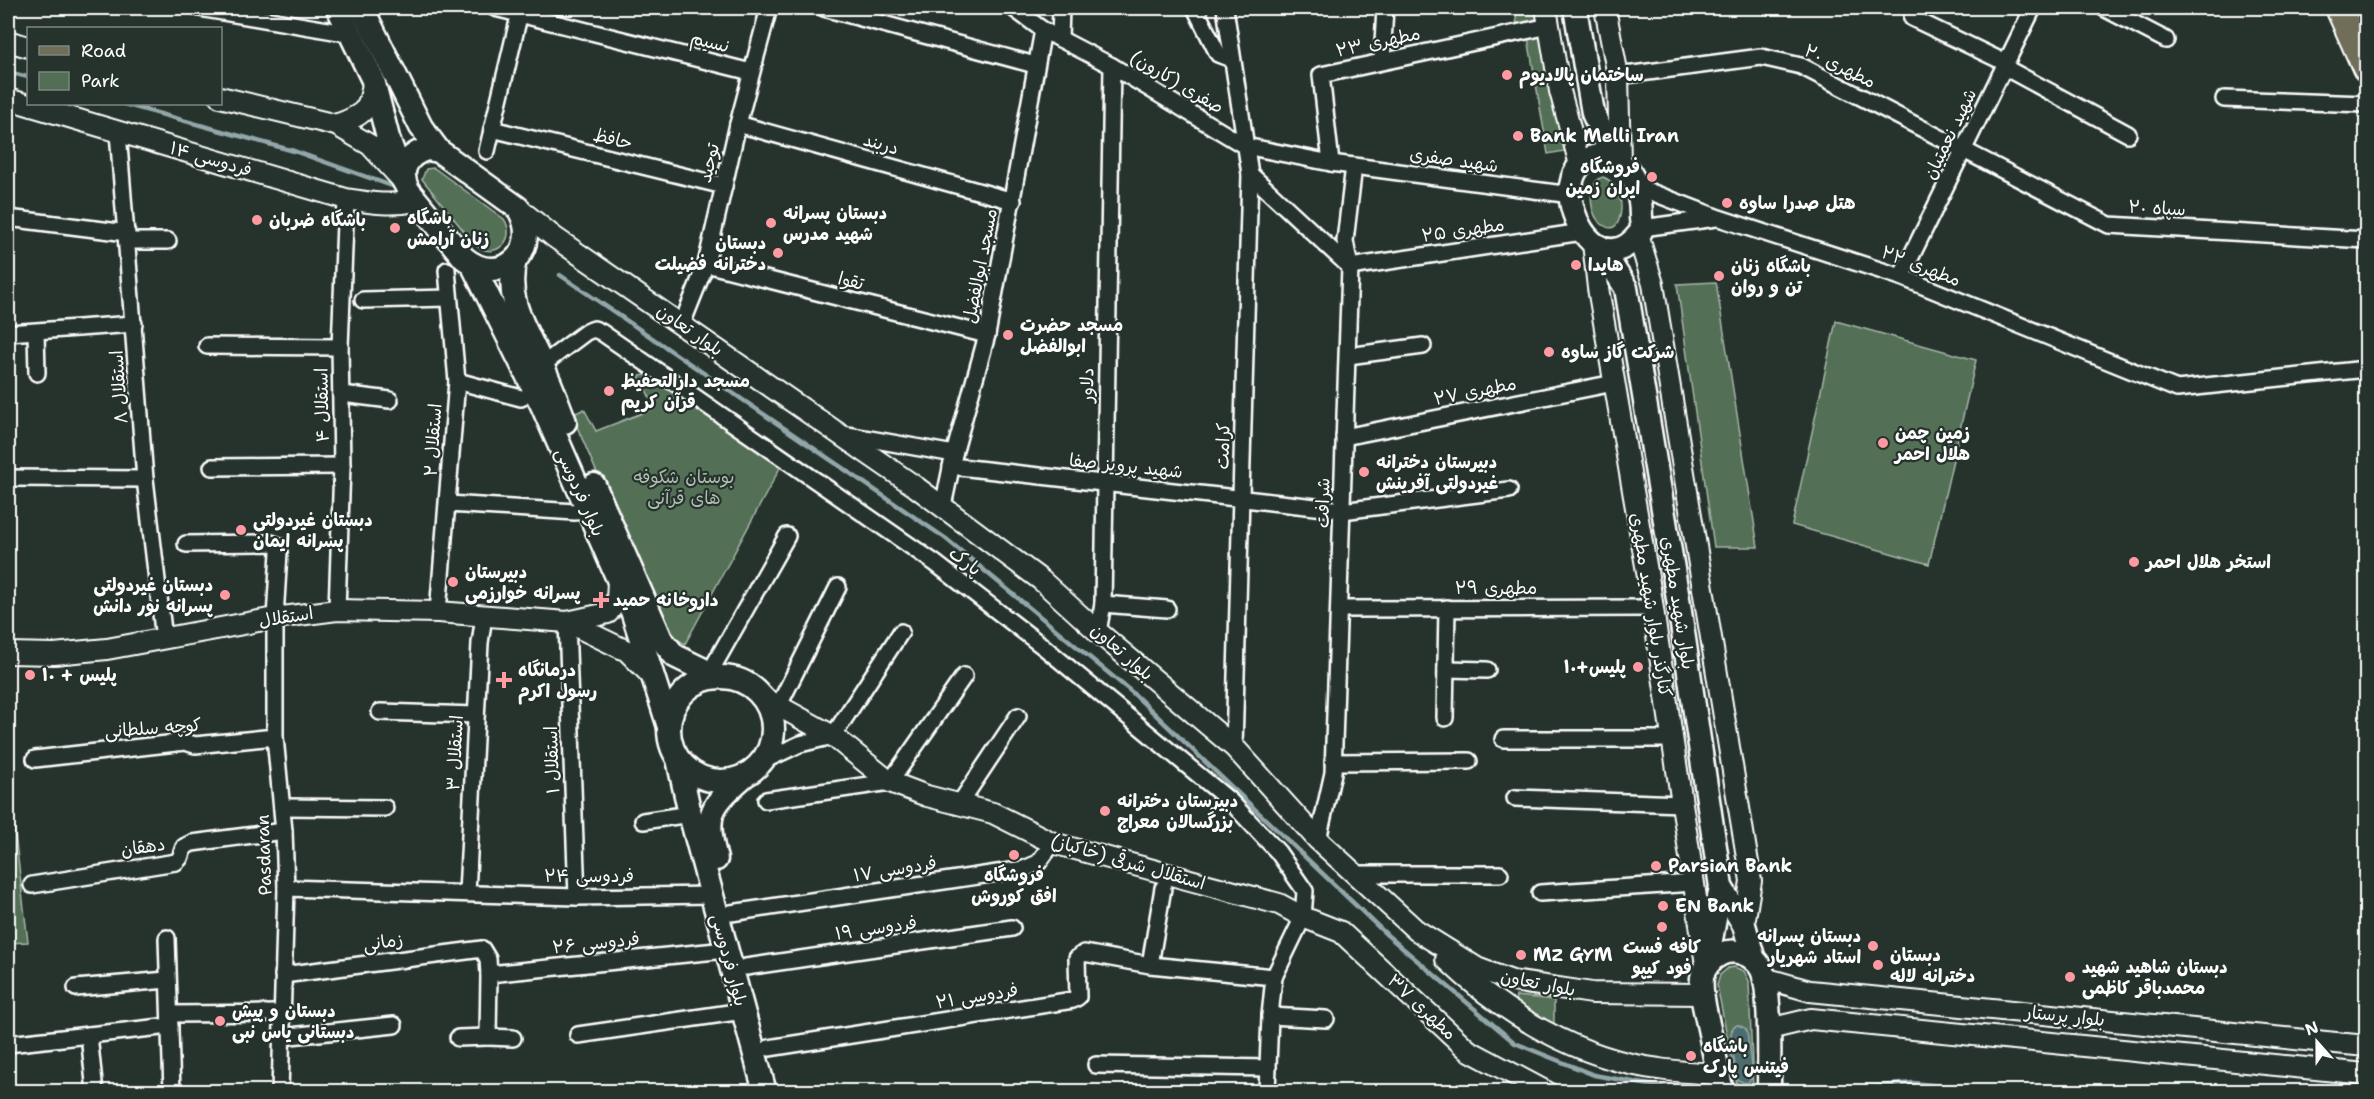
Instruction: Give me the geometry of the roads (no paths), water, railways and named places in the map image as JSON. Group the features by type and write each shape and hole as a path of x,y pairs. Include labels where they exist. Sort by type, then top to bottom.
{"main road":[{"path":"338,8 373,80 388,138 404,182"},
{"path":"362,8 417,120 439,151 518,208"},
{"path":"1575,8 1593,113 1616,160 1630,173 1638,187 1641,202 1638,234 1626,288"},
{"path":"2339,8 2367,68"},
{"path":"1593,113 1583,163 1573,180 1571,195 1573,211 1592,241 1617,249 1638,234"},
{"path":"404,182 403,170 408,160 416,152 427,149 439,151"},
{"path":"1583,163 1595,156 1616,160"},
{"name":"بلوار فردوسی","path":"404,182 464,258 472,264 542,405 632,611 669,728"},
{"name":"بلوار فردوسی","path":"518,208 527,229 526,240 510,277 520,319 661,639 675,656 714,674"},
{"name":"بلوار شهید مطهری","path":"1592,241 1626,288 1679,605 1721,887 1744,925 1759,969 1769,1029 1769,1092"},
{"path":"472,264 483,269 494,269 505,266 519,256"},
{"path":"714,674 743,682 771,701 774,730 771,746 763,761 743,777 729,781 714,781 694,774 678,759 671,744 669,728 672,712 679,699 690,688 714,674"},
{"name":"بلوار فردوسی","path":"678,759 690,814 765,1092"},
{"name":"بلوار فردوسی","path":"743,777 719,798 710,818 710,836 781,1092"},
{"path":"1720,1083 1702,994 1702,976 1706,966 1721,887"},
{"path":"1706,966 1723,953 1734,951 1745,954 1759,969"}],"street":[{"path":"199,8 351,34"},
{"name":"نسیم","path":"495,8 521,10 751,72"},
{"name":"توحید","path":"682,324 706,264 738,124 769,8"},
{"path":"824,8 1035,65"},
{"name":"صفری (کارون)","path":"1013,8 1043,30 1112,66 1245,146 1331,163"},
{"path":"1060,39 1061,8"},
{"path":"1195,8 1218,54 1232,58"},
{"name":"کرامت","path":"1225,8 1250,174 1234,747"},
{"path":"1382,61 1385,8"},
{"path":"1605,8 1618,76 1616,160"},
{"name":"شهید نعمتیان","path":"1901,277 2033,8"},
{"path":"2104,8 2166,40"},
{"path":"487,151 521,10"},
{"path":"1547,17 1560,91 1583,163"},
{"name":"مطهری ۲۳","path":"1331,163 1321,75 1547,17"},
{"path":"1912,18 2005,65 2128,134"},
{"name":"مسجد ابوالفضل","path":"943,506 952,460 987,335 1043,30"},
{"path":"8,41 27,47"},
{"name":"مطهری ۲۰","path":"1618,76 1761,57 1802,66 1963,151"},
{"name":"دلاور","path":"1098,632 1103,604 1112,66"},
{"path":"336,125 356,118 367,109 373,80"},
{"path":"222,97 336,125 369,146 404,182"},
{"name":"فردوسی ۱۴","path":"8,99 27,105"},
{"path":"2224,99 2367,104"},
{"name":"فردوسی ۱۴","path":"28,105 346,199 396,205 417,201"},
{"name":"دربند","path":"738,124 1013,201"},
{"name":"حافظ","path":"492,129 724,186"},
{"name":"استقلال ۸","path":"118,132 145,479 164,639"},
{"name":"سپاه ۲۰","path":"1963,151 2109,225 2367,240"},
{"name":"شهید صفری","path":"1331,163 1571,195"},
{"name":"شرافت","path":"1318,840 1333,773 1339,609 1337,510 1348,356 1350,267 1345,241 1354,166"},
{"path":"1250,174 1350,267"},
{"path":"1638,187 1719,218"},
{"name":"استقلال ۴","path":"337,610 342,466 340,346 346,199"},
{"name":"بلوار تعاون","path":"518,208 554,237 943,506 1041,580 1098,632 1234,747 1318,840 1416,930 1477,968 1512,981 1592,993 1702,994"},
{"path":"8,218 168,242"},
{"name":"مطهری ۲۲","path":"1638,234 1719,218 1901,277 2177,389 2367,369"},
{"path":"1638,234 1653,284 1751,881 1744,925"},
{"path":"519,256 554,237"},
{"name":"مطهری ۲۵","path":"1350,267 1592,241"},
{"name":"کنارگذر بلوار شهید مطهری","path":"1592,241 1653,608 1706,966"},
{"name":"تقوا","path":"706,264 987,335"},
{"name":"استقلال ۲","path":"438,612 456,381 447,270"},
{"path":"363,300 449,298"},
{"path":"8,333 134,324"},
{"name":"پارک","path":"542,365 586,332 594,329 601,332 935,563 1045,648 1230,801 1278,852 1305,891 1303,917"},
{"path":"36,332 37,373"},
{"path":"1348,356 1423,345"},
{"path":"207,346 340,346"},
{"path":"456,381 521,398"},
{"name":"مطهری ۲۷","path":"1344,437 1614,383"},
{"path":"342,394 390,400"},
{"name":"شهید پرویز صفا","path":"838,433 952,460 1105,483 1337,510 1509,490"},
{"path":"212,466 342,466"},
{"path":"8,478 145,479"},
{"path":"448,504 575,512"},
{"path":"714,674 787,536"},
{"name":"Pasdaran","path":"186,544 271,543 277,545 279,552 275,618 275,736 284,831 286,888 280,1092"},
{"path":"567,622 608,613 617,600 618,581"},
{"path":"771,701 838,587"},
{"path":"1103,604 1167,609"},
{"path":"1445,718 1447,608"},
{"name":"مطهری ۲۹","path":"1339,609 1653,608"},
{"name":"استقلال","path":"8,653 54,654 106,649 275,618 337,610 438,612 567,622"},
{"name":"استقلال ۳","path":"467,893 476,715 484,616"},
{"path":"567,622 627,651 654,678"},
{"name":"استقلال ۱","path":"567,622 577,897"},
{"path":"763,761 800,744 832,736 901,632"},
{"path":"1446,669 1487,670"},
{"path":"766,800 890,782 964,676"},
{"name":"استقلال شرقی (خاکباز)","path":"771,701 832,736 890,782 958,806 993,813 1053,843 1279,904 1303,917"},
{"path":"380,712 476,715"},
{"path":"958,806 1018,716"},
{"name":"کوچه سلطانی","path":"35,759 185,742 195,745 275,736"},
{"path":"1503,739 1671,739"},
{"path":"1333,762 1469,761"},
{"path":"1515,798 1682,804"},
{"path":"282,807 385,808"},
{"path":"643,821 690,814"},
{"name":"دهقان","path":"32,885 176,862 184,847 192,843 284,831"},
{"name":"فردوسی ۱۷","path":"731,913 1024,869 1038,863 1053,843"},
{"path":"1353,874 1500,874"},
{"path":"1540,893 1694,883"},
{"name":"فردوسی ۲۴","path":"286,888 577,897 712,895"},
{"path":"1163,888 1150,965 1274,977"},
{"path":"1267,1092 1274,977 1303,917"},
{"name":"مطهری ۳۷","path":"1303,917 1341,932 1468,1050 1547,1092"},
{"name":"فردوسی ۱۹","path":"746,967 1012,928"},
{"path":"1416,930 1470,982 1518,1015 1568,1043 1609,1058 1720,1083"},
{"path":"167,938 172,1092"},
{"name":"زمانی","path":"283,975 482,949 487,954 489,974"},
{"name":"فردوسی ۲۶","path":"489,974 726,950"},
{"name":"فردوسی ۲۱","path":"769,1048 1073,1000 1078,997 1077,958 1084,953 1150,965"},
{"name":"بلوار پرستار","path":"1759,969 1810,991 2367,1046"},
{"path":"488,1037 489,974"},
{"path":"76,988 167,980"},
{"path":"578,1035 743,1011"},
{"path":"8,1044 89,1035 170,1020 282,1013"},
{"path":"1270,1016 1326,1019"},
{"name":"بلوار پرستار","path":"1769,1029 1811,1019 2367,1074"},
{"path":"281,1036 394,1025"},
{"path":"89,1035 94,1092"},
{"path":"458,1038 513,1038"},
{"path":"1096,1065 1268,1068"}],"water":[{"path":"1738,1025 1747,1031 1752,1075 1749,1082 1745,1083 1738,1080 1736,1076 1731,1033 1734,1026"}],"waterway":[{"path":"8,72 27,77"},
{"path":"128,105 294,151 392,186"},
{"path":"560,275 945,538 1134,694 1387,935 1515,1043 1594,1075 1689,1092"},
{"path":"1817,1092 1913,1083 1996,1092"}],"place":[{"name":"ساختمان پالادیوم","path":"1507,75"},
{"name":"Bank Melli Iran","path":"1518,136"},
{"name":"فروشگاه ایران زمین","path":"1652,177"},
{"name":"هتل صدرا ساوه","path":"1727,203"},
{"name":"باشگاه ضربان","path":"257,220"},
{"name":"دبستان پسرانه شهید مدرس","path":"771,223"},
{"name":"باشگاه زنان آرامش","path":"395,228"},
{"name":"دبستان دخترانه فضیلت","path":"778,253"},
{"name":"هایدا","path":"1576,265"},
{"name":"باشگاه زنان تن و روان","path":"1719,276"},
{"name":"مسجد حضرت ابوالفضل","path":"1008,335"},
{"name":"شرکت گاز ساوه","path":"1549,352"},
{"name":"مسجد دارالتحفیظ قرآن کریم","path":"609,391"},
{"name":"زمین چمن هلال احمر","path":"1883,443"},
{"name":"دبیرستان دخترانه غیردولتی آفرینش","path":"1364,472"},
{"name":"دبستان غیردولتی پسرانه ایمان","path":"241,530"},
{"name":"استخر هلال احمر","path":"2134,562"},
{"name":"دبیرستان پسرانه خوارزمی","path":"453,582"},
{"name":"دبستان غیردولتی پسرانه نور دانش","path":"225,595"},
{"name":"داروخانه حمید","path":"601,600"},
{"name":"پلیس+۱۰","path":"1638,667"},
{"name":"پلیس + ۱۰","path":"30,675"},
{"name":"درمانگاه رسول اکرم","path":"504,680"},
{"name":"دبیرستان دخترانه بزرگسالان معراج","path":"1105,811"},
{"name":"فروشگاه افق کوروش","path":"1014,855"},
{"name":"Parsian Bank","path":"1656,866"},
{"name":"EN Bank","path":"1663,906"},
{"name":"کافه فست فود کیپو","path":"1662,927"},
{"name":"دبستان پسرانه استاد شهریار","path":"1873,946"},
{"name":"MZ GYM","path":"1521,955"},
{"name":"دبستان دخترانه لاله","path":"1878,965"},
{"name":"دبستان شاهید شهید محمدباقر کاظمی","path":"2070,977"},
{"name":"دبستان و پیش دبستانی یاس نبی","path":"220,1021"},
{"name":"باشگاه فیتنس پارک","path":"1691,1056"}],"park label":[{"name":"بوستان شکوفه های قرآنی","path":"684,487"}]}
